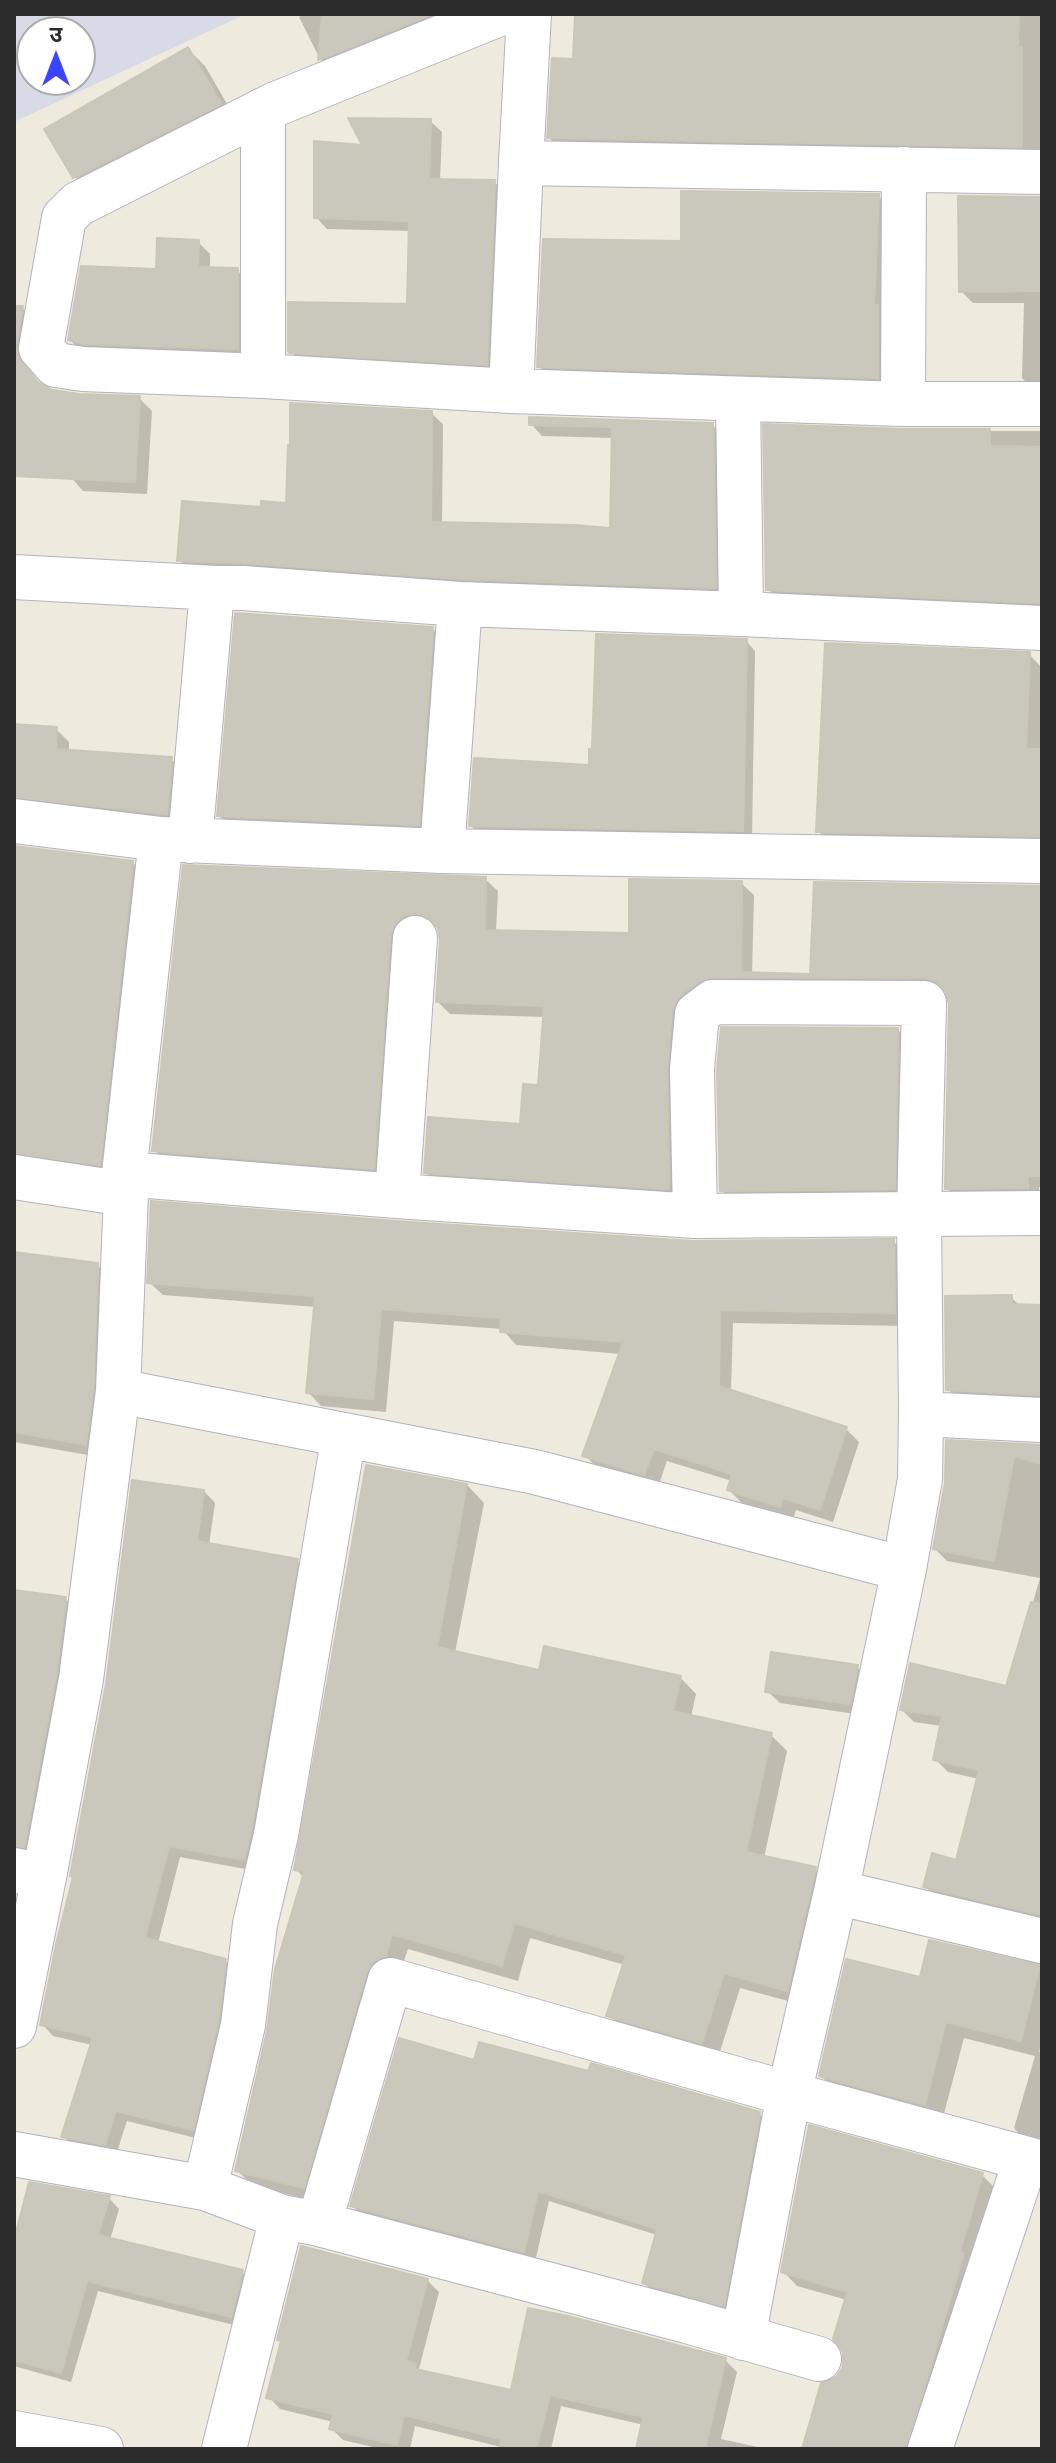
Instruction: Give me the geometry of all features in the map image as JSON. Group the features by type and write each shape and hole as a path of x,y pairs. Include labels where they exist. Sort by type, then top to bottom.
{"street":[{"path":"499,14 263,110 78,204 64,218 41,348 56,365 70,367 511,391 903,404 1042,404"},
{"path":"511,391 529,14"},
{"path":"263,110 263,376"},
{"path":"521,163 1042,172"},
{"path":"903,404 904,169"},
{"path":"738,399 741,614"},
{"path":"14,577 243,588 460,604 1042,628"},
{"path":"14,2026 29,1874 81,1679 118,1391 125,1184 211,602 216,588"},
{"path":"442,851 460,604"},
{"path":"14,821 175,840 442,851 1042,861"},
{"path":"397,1196 415,938"},
{"path":"695,1216 692,1069 697,1014 713,1002 924,1003 919,1215 920,1479 836,1892 789,2094 743,2338"},
{"path":"14,1177 397,1196 695,1216 1042,1213"},
{"path":"118,1391 535,1472 904,1569"},
{"path":"921,1414 1042,1420"},
{"path":"205,2188 243,2025 255,1924 276,1835 344,1435"},
{"path":"836,1892 1042,1941"},
{"path":"224,2449 301,2221 390,1980 1034,2161 930,2449"},
{"path":"14,2154 205,2188 301,2221 687,2321 819,2359"},
{"path":"14,2433 101,2449"}],"shaded area":[{"path":"14,14 246,14 96,84 96,16 16,16 16,96 70,96 14,122"}],"building":[{"path":"322,14 432,14 318,60"},
{"path":"575,14 1019,14 1022,147 547,138 552,58 573,59"},
{"path":"188,47 221,104 73,178 44,129"},
{"path":"348,118 431,119 429,179 495,180 487,365 288,351 288,302 407,304 409,221 314,218 314,141 362,145"},
{"path":"681,191 879,194 874,305 878,305 878,378 537,367 543,239 681,241"},
{"path":"958,196 1042,197 1042,291 959,292"},
{"path":"157,238 199,240 198,267 238,268 238,349 85,344 68,340 81,266 156,269"},
{"path":"14,306 23,306 17,355 38,382 52,390 79,394 140,396 135,482 14,476"},
{"path":"290,403 432,411 431,522 610,528 612,427 529,425 529,417 713,423 716,588 461,579 177,561 182,501 261,507 261,501 286,503"},
{"path":"763,424 990,429 990,446 1042,447 1042,603 766,590"},
{"path":"235,613 433,627 419,825 217,816"},
{"path":"596,634 747,639 743,831 469,826 474,758 589,765"},
{"path":"825,643 1030,652 1026,749 1042,749 1042,836 816,832"},
{"path":"14,724 57,727 56,749 172,757 167,814 14,797"},
{"path":"14,846 133,861 100,1165 14,1153"},
{"path":"183,865 486,877 485,930 629,933 629,879 742,881 741,972 810,974 814,882 1042,886 1042,1176 1028,1176 1028,1188 945,1189 949,1004 945,990 936,981 924,978 713,977 698,982 682,994 672,1011 667,1067 669,1189 424,1173 428,1117 520,1124 523,1084 538,1085 544,1006 436,1002 438,928 428,917 416,913 403,916 395,923 390,936 374,1169 152,1151"},
{"path":"721,1027 898,1028 895,1189 720,1191 717,1070"},
{"path":"151,1201 693,1241 894,1239 895,1313 720,1310 719,1386 847,1427 820,1510 783,1498 780,1507 727,1490 732,1474 654,1449 644,1475 582,1456 623,1342 500,1332 501,1318 381,1309 373,1399 306,1393 315,1296 147,1283"},
{"path":"14,1252 98,1263 93,1389 86,1445 14,1432"},
{"path":"1012,1295 1012,1304 1042,1305 1042,1395 946,1390 945,1296"},
{"path":"946,1440 1042,1445 1042,1464 1014,1456 994,1561 933,1549 945,1483"},
{"path":"366,1465 467,1484 437,1647 539,1670 544,1646 681,1676 673,1711 772,1733 746,1852 816,1867 787,1991 724,1973 702,2043 606,2016 626,1955 514,1923 502,1966 392,1934 386,1956 373,1962 366,1973 304,2188 235,2171 267,2031 275,1969 304,1872 294,1870"},
{"path":"132,1480 204,1490 197,1541 298,1559 244,1860 169,1846 145,1938 226,1959 218,2021 193,2130 116,2111 105,2145 61,2137 93,2037 40,2025 73,1877 70,1876 106,1684"},
{"path":"14,1590 66,1597 56,1675 24,1847 14,1846"},
{"path":"1031,1602 1042,1604 1042,1915 923,1887 932,1853 956,1860 979,1770 933,1760 942,1716 900,1710 910,1663 1006,1686"},
{"path":"771,1652 858,1665 850,1704 765,1692"},
{"path":"929,1940 1040,1965 1021,2041 946,2022 925,2105 819,2076 846,1959 920,1977"},
{"path":"399,2038 474,2060 479,2042 588,2071 591,2063 760,2112 724,2306 642,2283 657,2229 538,2191 524,2252 350,2206"},
{"path":"809,2125 983,2173 960,2252 964,2253 906,2449 802,2449 821,2383 836,2377 843,2367 843,2352 833,2339 847,2292 781,2272"},
{"path":"29,2182 110,2196 98,2235 243,2270 231,2317 87,2281 61,2373 14,2360 14,2240"},
{"path":"301,2246 428,2279 406,2361 416,2364 415,2369 511,2390 528,2308 726,2358 705,2449 636,2449 643,2417 550,2395 536,2449 499,2449 501,2439 404,2415 397,2445 329,2429 333,2414 266,2398"}]}
